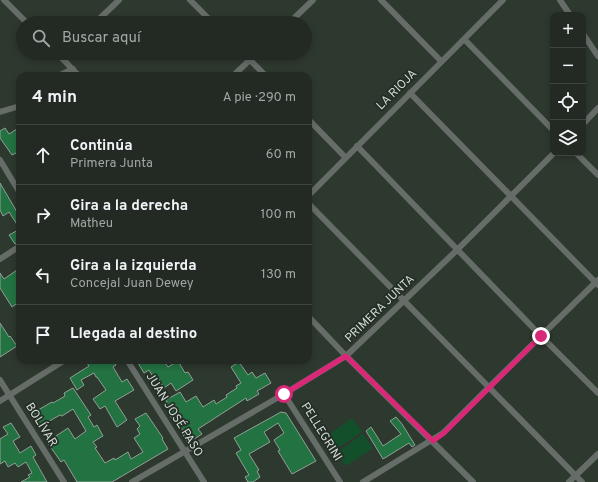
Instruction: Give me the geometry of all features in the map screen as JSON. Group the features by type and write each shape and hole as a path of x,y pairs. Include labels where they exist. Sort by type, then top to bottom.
{"street":[{"path":"4,0 20,16"},
{"path":"102,16 119,0"},
{"path":"190,0 206,16"},
{"path":"296,16 313,0"},
{"path":"381,0 441,61"},
{"name":"LA RIOJA","path":"312,192 503,0"},
{"path":"560,0 568,12"},
{"path":"586,38 598,56"},
{"path":"464,40 550,127"},
{"path":"65,60 75,72"},
{"path":"238,72 250,60 262,72"},
{"path":"66,72 72,69"},
{"path":"363,482 444,433 541,336 597,283 410,93"},
{"path":"0,112 16,107"},
{"path":"586,121 598,108"},
{"path":"312,123 345,158"},
{"path":"357,146 598,393"},
{"name":"PRIMERA JUNTA","path":"132,482 284,394 346,356 457,250 551,156"},
{"path":"579,156 598,175"},
{"path":"0,160 16,186"},
{"path":"312,207 582,482"},
{"path":"0,258 16,248"},
{"path":"312,320 473,482"},
{"path":"0,401 59,364"},
{"name":"JUAN JOSÉ PASO","path":"129,364 204,482"},
{"name":"BOLÍVAR","path":"0,380 64,482"},
{"name":"PELLEGRINI","path":"284,394 340,482"},
{"path":"568,482 598,454"}],"green space":[{"path":"352,418 362,432 335,450 325,437"},
{"path":"363,434 373,448 346,466 336,453"}],"building":[{"path":"5,128 9,134 16,130 16,153 12,155 0,138 0,131"},
{"path":"0,183 16,210 16,223 9,212 3,216 0,210"},
{"path":"16,231 16,243 15,244 9,235"},
{"path":"16,271 16,304 12,307 0,288 0,273 4,279"},
{"path":"0,323 16,347 0,357"},
{"path":"88,364 115,364 113,367 122,382 127,379 134,390 115,401 127,420 117,427 105,406 100,409 93,399 106,390 94,373 81,380 84,385 77,390 70,378 89,366"},
{"path":"139,364 166,364 168,367 173,364 180,364 185,373 188,372 193,380 176,391 171,383 164,388 158,378 155,380 149,370 144,373"},
{"path":"236,364 240,364 248,375 252,372 256,378 265,373 271,383 257,391 259,394 247,401 246,398 198,429 202,434 188,443 183,435 185,434 176,420 174,422 168,412 170,411 165,403 167,402 166,400 180,392 186,402 196,396 203,407 214,400 216,404 227,397 226,395 237,388 236,386 241,383 231,367"},
{"path":"73,388 91,415 88,417 94,427 97,425 103,436 93,442 97,447 95,448 105,463 114,458 115,460 128,452 131,459 143,452 134,438 140,434 137,429 140,426 135,419 146,413 163,438 162,439 168,449 112,482 77,482 64,460 61,462 47,442 68,428 75,439 86,431 73,409 39,427 31,414 65,396 64,393"},
{"path":"281,412 286,413 316,461 292,474 278,451 280,450 274,440 284,433 278,423 264,432 270,442 249,454 259,470 257,471 260,477 253,482 248,482 245,477 249,475 236,453 241,450 234,438"},
{"path":"396,417 415,445 412,447 409,443 383,459 366,431 371,427 383,446 401,434 390,421"},
{"path":"11,423 20,437 13,441 20,453 31,446 36,455 33,457 47,482 21,482 30,477 28,475 32,473 26,462 18,467 15,463 8,467 5,461 0,464 0,439 8,434 3,427"}],"route":[{"path":"284,394 346,356 433,441 444,433 541,336"}]}
